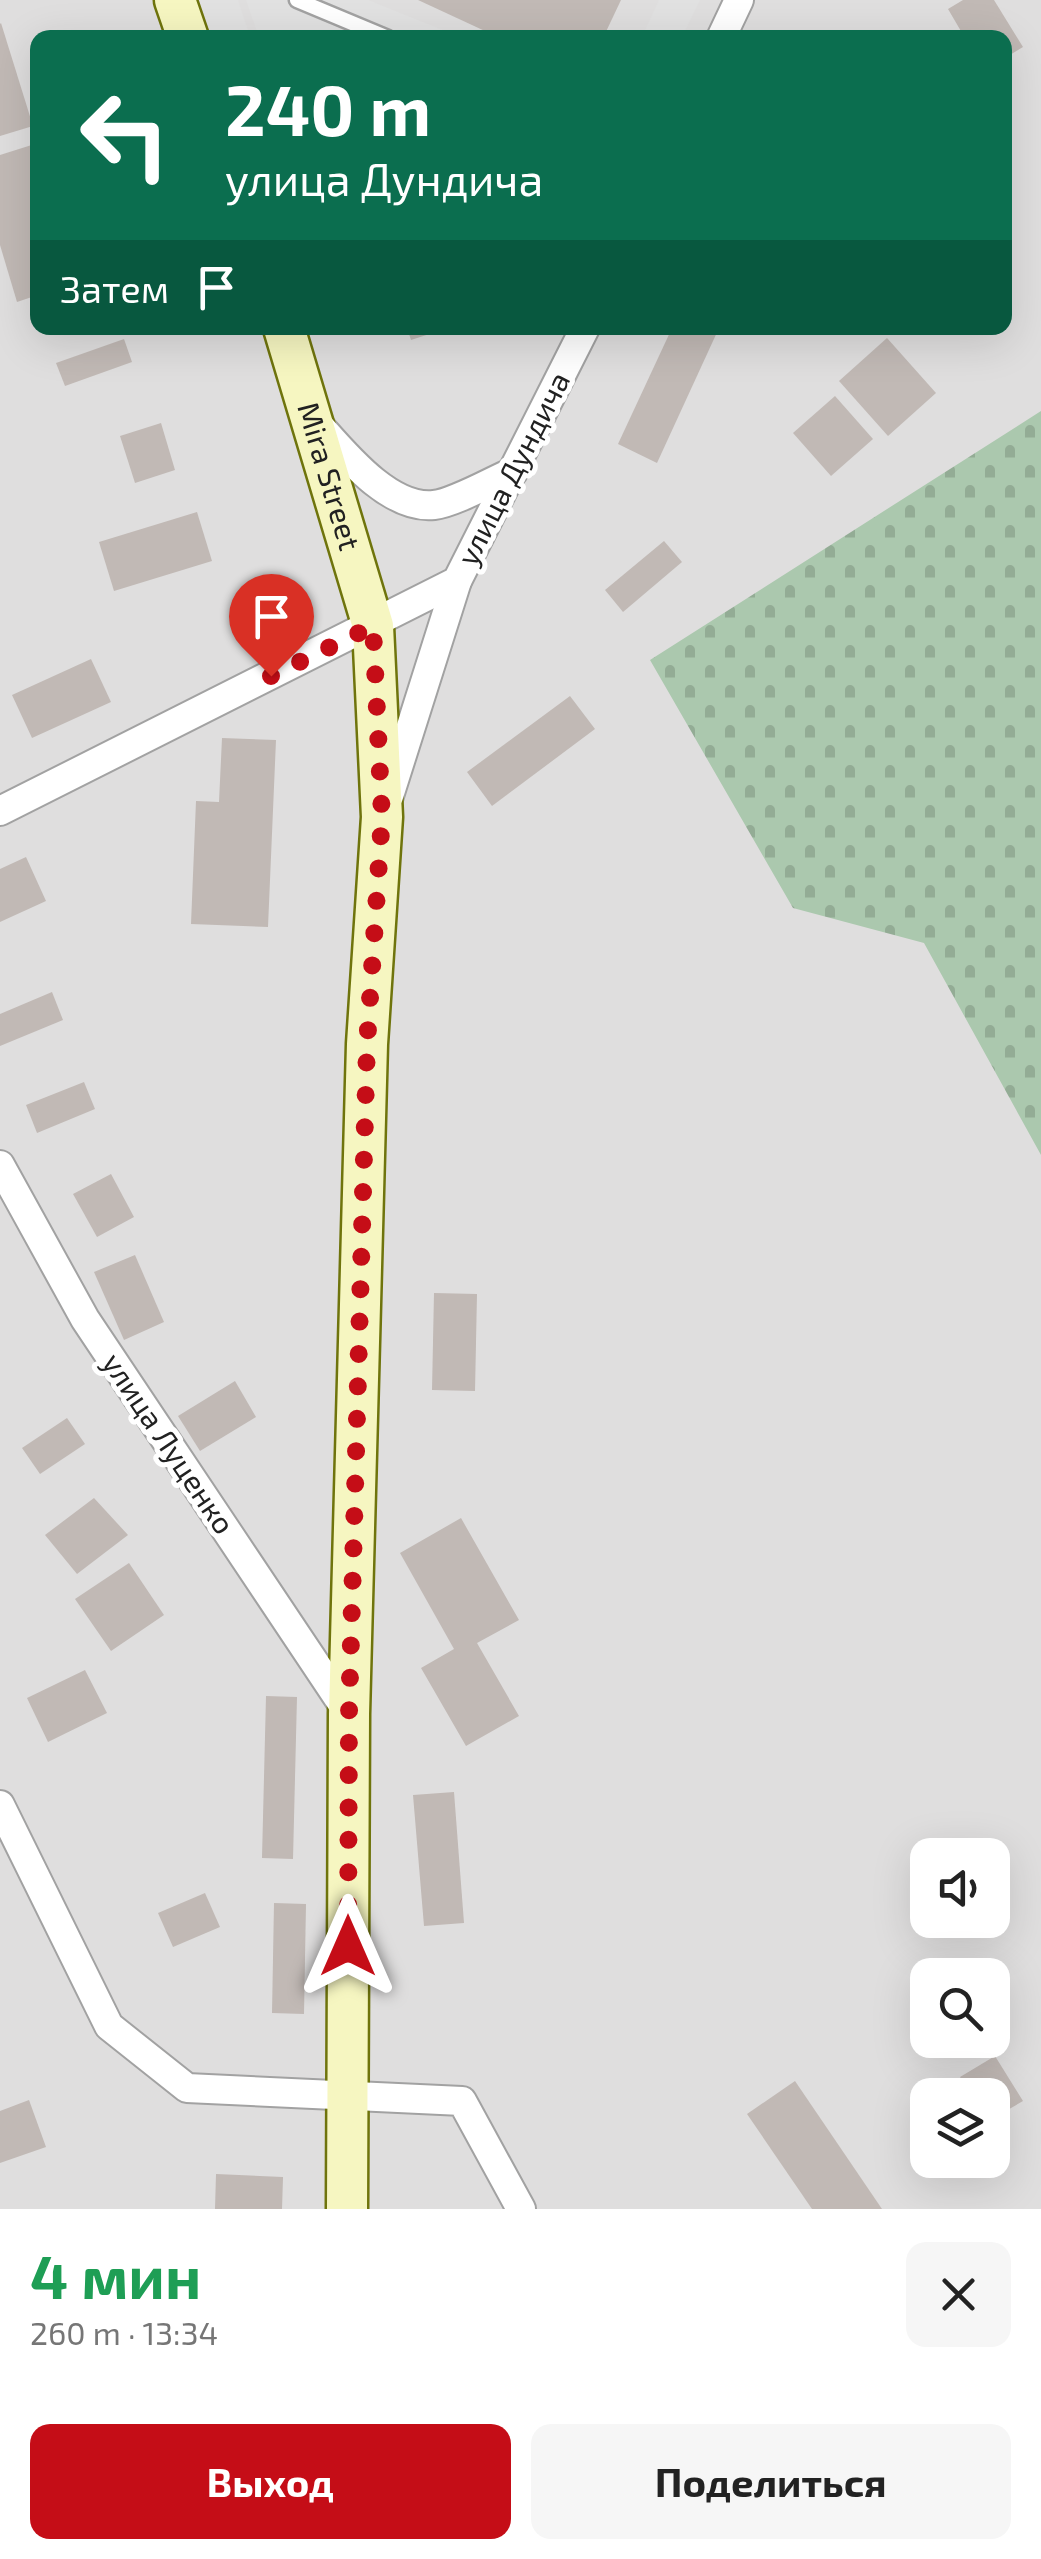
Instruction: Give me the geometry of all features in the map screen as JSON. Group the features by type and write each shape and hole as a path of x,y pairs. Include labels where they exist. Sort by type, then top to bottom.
{"main road":[{"path":"175,0 185,30"},
{"name":"Mira Street","path":"286,335 373,626 382,817 367,1044 349,1714 348,2209"}],"street":[{"path":"725,30 738,0"},
{"name":"улица Дундича","path":"0,811 458,581 581,335"},
{"path":"313,418 370,478 394,495 433,506 512,472"},
{"path":"382,817 458,581"},
{"name":"улица Луценко","path":"0,1166 85,1320 349,1714"},
{"path":"0,1805 109,2026 187,2088 348,2093 462,2102 522,2209"}],"lane":[{"path":"297,0 369,30"}],"shaded area":[{"path":"0,0 1041,0 1041,2209 0,2209"},
{"path":"185,0 238,0 248,30 196,30"},
{"path":"246,0 368,0 443,30 257,30"},
{"path":"659,0 700,0 685,30 645,30"}],"green space":[{"path":"1041,411 1041,1155 924,943 793,908 650,660"}],"building":[{"path":"418,0 621,0 607,30 483,30"},
{"path":"963,0 994,0 1023,47 1012,54 1012,30 960,30 948,9"},
{"path":"0,24 30,127 0,136"},
{"path":"30,146 30,298 17,302 0,245 0,155"},
{"path":"669,335 716,335 657,463 618,444"},
{"path":"887,338 936,393 888,436 839,381"},
{"path":"124,339 132,362 65,386 56,363"},
{"path":"835,396 873,439 831,476 793,433"},
{"path":"161,423 175,470 135,483 120,436"},
{"path":"197,512 212,561 114,591 99,542"},
{"path":"664,541 682,562 623,612 605,590"},
{"path":"91,659 111,702 32,738 12,695"},
{"path":"570,696 595,729 492,806 467,772"},
{"path":"222,738 276,740 268,927 191,924 196,801 219,802"},
{"path":"26,857 46,901 0,922 0,869"},
{"path":"52,992 63,1020 0,1046 0,1014"},
{"path":"84,1082 95,1109 37,1133 26,1105"},
{"path":"111,1174 134,1217 97,1237 73,1194"},
{"path":"135,1255 164,1322 124,1340 94,1272"},
{"path":"434,1293 477,1294 475,1391 432,1390"},
{"path":"235,1381 256,1417 200,1451 178,1416"},
{"path":"67,1418 85,1444 40,1474 22,1448"},
{"path":"94,1498 128,1535 77,1574 45,1535"},
{"path":"461,1518 519,1620 477,1643 519,1716 466,1746 421,1668 454,1649 400,1553"},
{"path":"129,1563 164,1615 111,1651 75,1599"},
{"path":"85,1670 107,1713 48,1742 27,1698"},
{"path":"266,1696 297,1697 293,1859 262,1858"},
{"path":"454,1792 464,1923 424,1926 413,1795"},
{"path":"205,1893 220,1927 173,1947 158,1913"},
{"path":"274,1903 306,1904 304,2014 272,2013"},
{"path":"996,2058 1009,2078 961,2078"},
{"path":"1010,2080 1023,2101 1010,2109"},
{"path":"795,2081 882,2209 812,2209 747,2114"},
{"path":"29,2100 46,2147 0,2163 0,2111"},
{"path":"216,2174 283,2177 282,2209 215,2209"}],"route":[{"path":"271,676 373,626 382,817 367,1044 349,1714 348,1946"}]}
